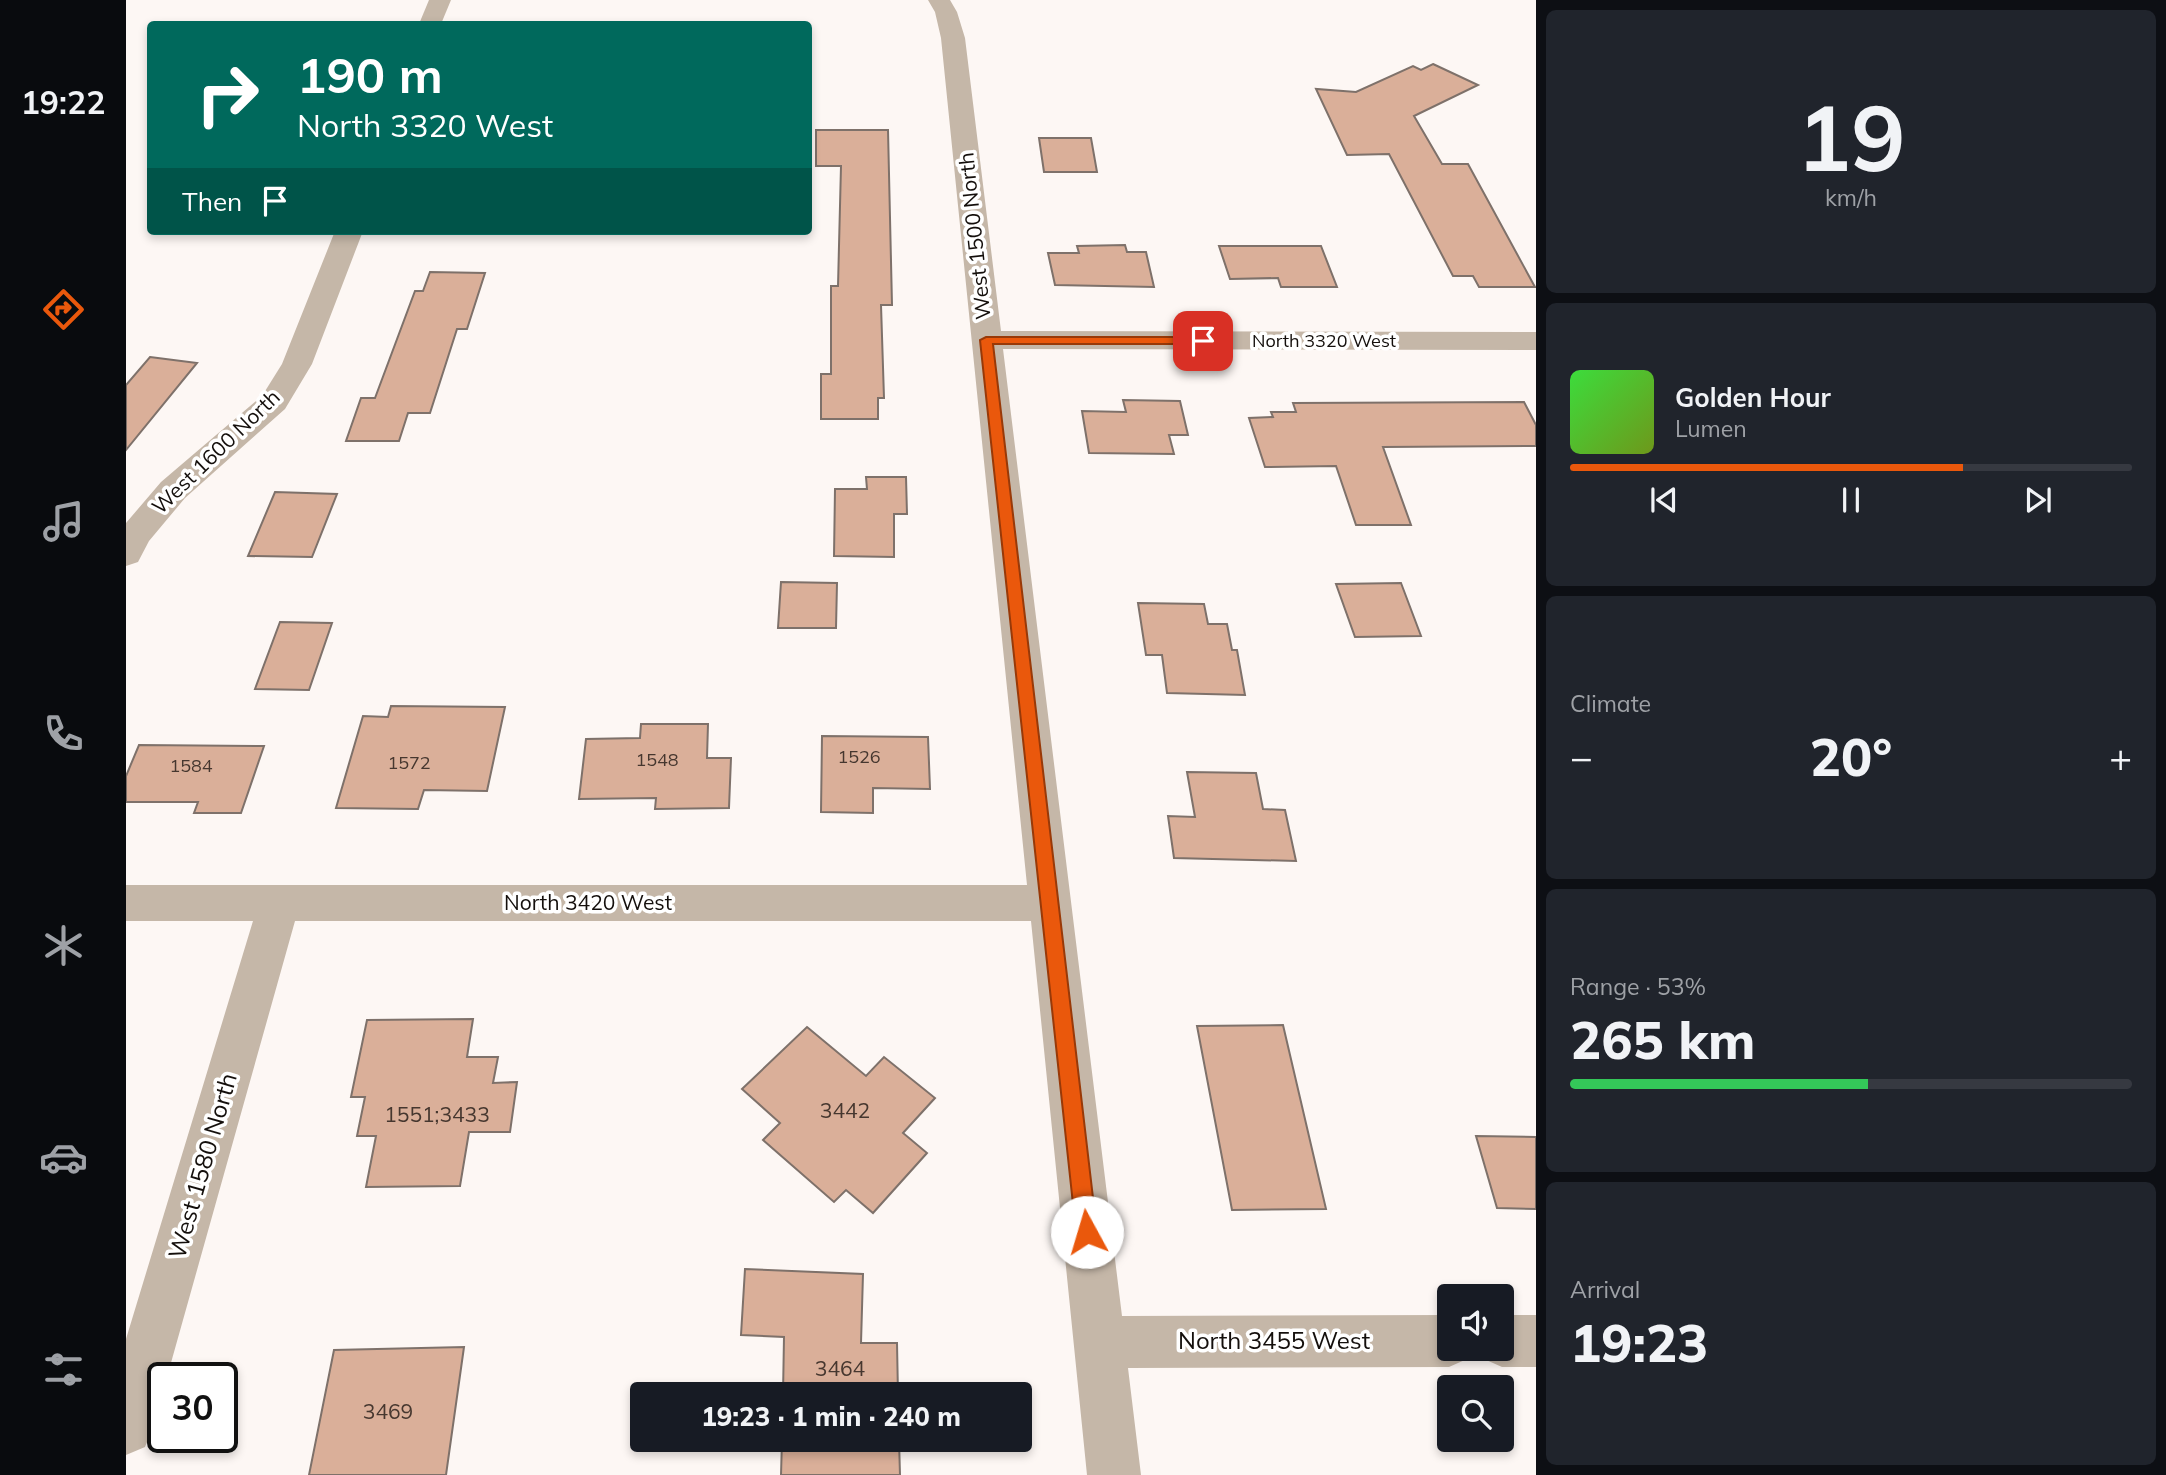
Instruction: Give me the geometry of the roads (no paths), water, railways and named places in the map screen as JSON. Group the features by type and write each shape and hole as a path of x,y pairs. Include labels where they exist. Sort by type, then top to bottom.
{"street":[{"path":"431,21 440,0"},
{"name":"West 1500 North","path":"939,0 953,38 1114,1475"},
{"name":"West 1600 North","path":"126,554 134,536 173,490 274,402 298,364 347,235"},
{"name":"North 3320 West","path":"986,340 1536,341"},
{"name":"North 3420 West","path":"126,903 1050,903"},
{"name":"West 1580 North","path":"126,1428 279,903"},
{"path":"1514,1341 1536,1340"},
{"name":"North 3455 West","path":"1099,1342 1437,1341"}]}
